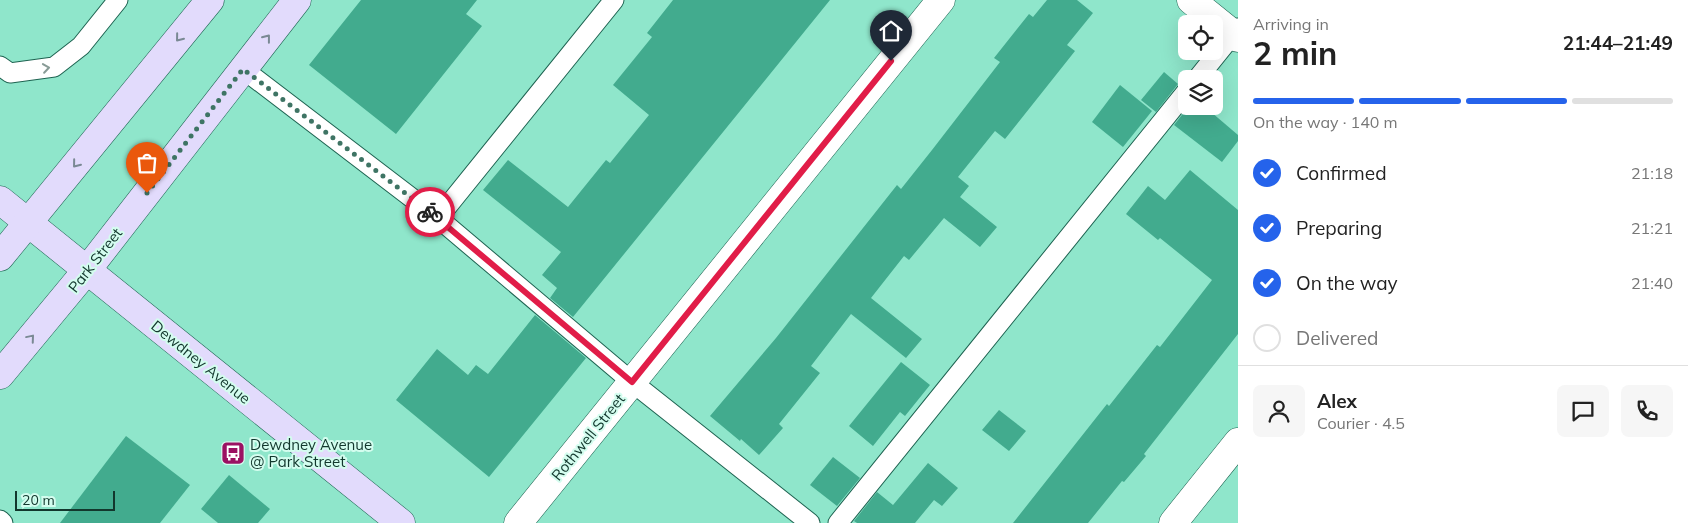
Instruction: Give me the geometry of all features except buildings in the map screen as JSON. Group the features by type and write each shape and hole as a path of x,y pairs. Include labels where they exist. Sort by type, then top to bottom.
{"main road":[{"path":"0,257 210,0"},
{"name":"Park Street","path":"0,375 87,270 297,0"},
{"name":"Dewdney Avenue","path":"0,200 402,523"}],"street":[{"name":"Rothwell Street","path":"518,523 941,0"},
{"path":"1191,0 1236,34"},
{"path":"1173,523 1238,442"}],"lane":[{"path":"0,66 10,74 54,67 81,46 118,0"},
{"path":"438,218 614,0"},
{"path":"1205,70 1236,34"},
{"path":"243,69 438,218 632,382 810,523"},
{"path":"838,523 1178,102"},
{"path":"0,520 3,523"}],"way so far":[{"path":"147,193 243,69 430,212"}],"place":[{"name":"Dewdney Avenue @ Park Street","path":"233,453"}],"route":[{"path":"430,212 632,382 891,61"}]}
